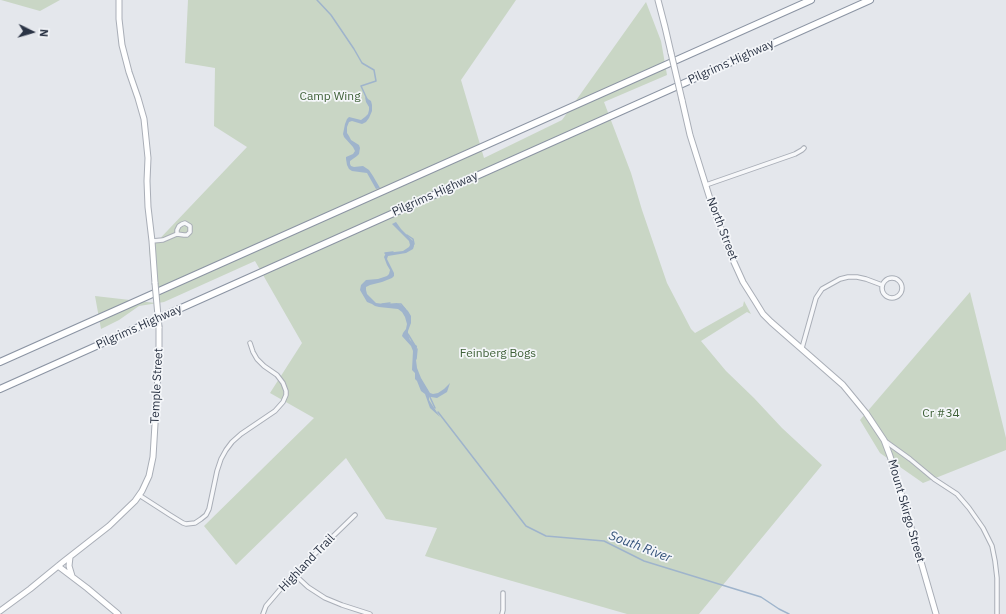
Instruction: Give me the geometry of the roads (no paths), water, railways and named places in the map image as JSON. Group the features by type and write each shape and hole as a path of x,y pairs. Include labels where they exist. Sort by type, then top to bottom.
{"highway":[{"name":"Pilgrims Highway","path":"0,362 811,0"},
{"name":"Pilgrims Highway","path":"0,389 870,0"}],"main road":[{"name":"Temple Street","path":"0,611 109,526 130,507 140,495 149,476 152,457 159,327 148,207 148,158 144,119 122,45 119,19 119,0"},
{"name":"North Street","path":"658,0 690,135 706,185 740,275 763,314 843,385 866,414"},
{"name":"Mount Skirgo Street","path":"866,414 884,440 895,471 936,614"},
{"path":"70,557 69,566 72,576"},
{"path":"58,566 118,614"}],"street":[{"path":"706,185 799,153 804,148"},
{"path":"152,241 163,240 177,234"},
{"path":"802,348 816,298 822,289 840,279 848,277 866,279 882,285"},
{"path":"890,278 895,278 902,286 902,291 899,296 889,298 884,295 882,285 890,278"},
{"path":"140,495 186,524 195,523 206,515 209,509 217,471 226,450 241,434 275,411 283,402 286,395 283,383 257,359 250,343"},
{"path":"884,440 934,479 957,494 979,522 989,540 995,561 997,578 997,614"},
{"name":"Highland Trail","path":"263,614 266,606 272,598 294,574 355,515"},
{"path":"294,574 325,598 370,614"},
{"path":"502,614 503,593"}],"water":[{"path":"365,97 371,101 372,105 372,111 369,118 362,124 352,121 349,122 347,127 347,133 351,140 359,145 360,148 359,154 350,161 350,164 354,167 363,166 369,170 380,188 376,189 367,173 352,171 349,169 346,157 353,154 355,151 343,134 345,124 349,117 361,120 368,114 369,107"},
{"path":"396,222 413,241 413,249 406,253 388,256 387,259 394,276 366,287 366,290 367,294 376,303 397,303 404,307 411,316 408,334 410,340 417,346 417,368 421,378 430,393 433,394 438,393 450,383 447,392 437,398 429,397 429,400 440,417 430,408 425,394 421,391 415,379 415,373 412,370 413,351 411,346 402,336 407,324 402,312 398,309 379,307 367,302 360,290 361,285 366,280 378,279 389,274 390,270 384,257 386,253 403,251 409,247 409,241 392,224"}],"waterway":[{"name":"South River","path":"317,0 331,15 362,63 374,70 376,81 361,86 367,99"},
{"name":"South River","path":"407,235 413,239 413,245"},
{"name":"South River","path":"386,254 385,253 393,252"},
{"name":"South River","path":"382,304 390,303"},
{"name":"South River","path":"398,304 401,304 405,309"},
{"name":"South River","path":"408,334 414,344"},
{"name":"South River","path":"416,359 417,349"},
{"name":"South River","path":"429,395 435,408"},
{"name":"South River","path":"438,412 526,526 546,536 604,541 644,561 761,597 789,614"}],"park label":[{"name":"Camp Wing","path":"330,97"},
{"name":"Feinberg Bogs","path":"498,354"},
{"name":"Cr #34","path":"941,414"}]}
